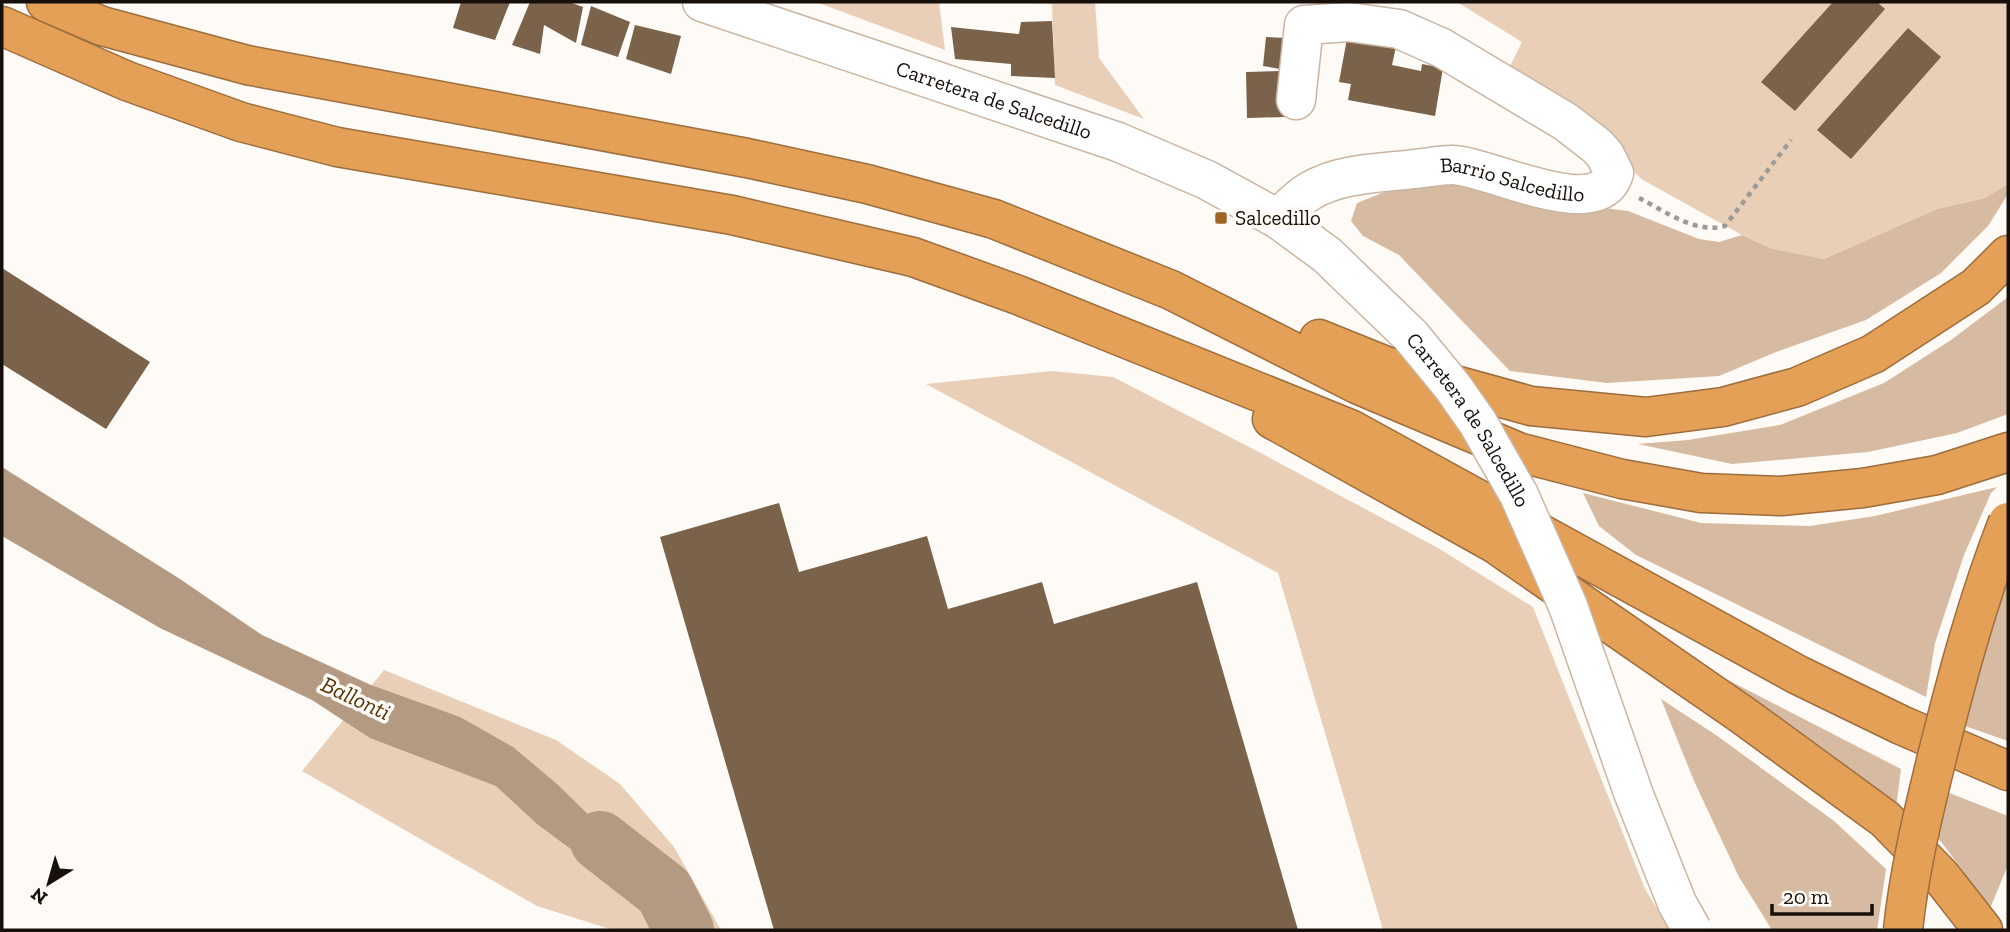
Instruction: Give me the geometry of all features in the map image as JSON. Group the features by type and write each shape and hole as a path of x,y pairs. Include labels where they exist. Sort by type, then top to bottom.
{"highway":[{"path":"46,2 102,26 247,65 747,158 867,184 994,219 1171,290 1357,383 1518,452 1622,479 1701,492 1781,496 1863,488 1937,475 2008,452"},
{"path":"2,26 127,81 241,122 337,147 732,215 913,257 1017,295 1350,429 1798,675 1901,725 2008,771"},
{"path":"1171,290 1266,317 1386,366 1531,406 1646,417 1723,407 1797,387 1873,354 1976,288 2008,255"},
{"path":"1100,329 1262,414 1494,542 1744,716 1885,819 1940,875 1983,930"},
{"path":"1903,930 1926,803 1948,713 1972,621 2008,523"}],"street":[{"name":"Carretera de Salcedillo","path":"702,2 1118,142 1207,180 1278,219 1327,255 1411,336 1452,386 1478,423 1519,495 1568,606 1634,795 1677,904 1692,930"},
{"name":"Barrio Salcedillo","path":"1278,219 1311,190 1350,177 1453,165 1567,194 1585,195 1606,188 1614,173 1605,155 1566,122 1442,48 1401,15 1304,25 1296,100"}],"path":[{"path":"1612,181 1689,224 1716,228 1725,226 1791,140"}],"shaded area":[{"path":"816,2 939,2 945,50"},
{"path":"1010,2 1095,2 1099,58 1144,119 1055,85 1052,4"},
{"path":"1457,2 2008,2 2008,184 1985,198 1937,209 1824,259 1770,248 1643,180 1594,137 1504,78 1522,42"},
{"path":"1447,180 1550,201 1628,211 1699,239 1719,242 1742,235 1770,248 1824,259 1937,209 1985,198 2008,184 2008,194 1988,226 1941,273 1866,320 1776,352 1719,376 1607,383 1510,371 1399,255 1363,236 1351,221 1357,203 1382,193"},
{"path":"2008,297 2008,414 1957,433 1868,452 1732,464 1638,444 1688,440 1780,425 1884,383 1951,340"},
{"path":"1052,371 1113,377 1438,548 1533,607 1645,889 1670,930 1383,930 1278,573 926,384"},
{"path":"1997,487 1991,493 1964,555 1935,643 1926,697 1636,555 1599,526 1583,493 1701,523 1810,526 1875,516"},
{"path":"2008,579 2008,741 1962,725"},
{"path":"384,670 556,740 620,784 674,847 721,930 613,930 537,906 302,771"},
{"path":"1728,680 1901,769 1896,808"},
{"path":"1661,699 1716,735 1834,821 1886,869 1877,930 1772,930 1739,877 1694,781"},
{"path":"1947,792 2008,816 2008,865 1989,911 1935,834"}],"water":[{"path":"2,467 180,579 262,635 371,685 460,717 513,747 628,850 664,891 674,910 583,858 537,824 496,786 370,738 312,700 160,628 2,536"}],"building":[{"path":"461,2 510,2 495,40 453,28"},
{"path":"530,2 569,2 583,7 576,43 544,25 540,54 512,45"},
{"path":"1833,2 1877,2 1885,9 1795,111 1761,82"},
{"path":"591,6 630,22 618,57 581,45"},
{"path":"1052,21 1055,78 1011,76 1011,64 955,59 951,27 1019,34 1021,22"},
{"path":"635,25 681,36 671,74 626,59"},
{"path":"1908,28 1941,57 1851,159 1817,130"},
{"path":"1348,33 1397,42 1392,65 1421,71 1422,64 1443,68 1435,116 1348,100 1351,84 1339,82"},
{"path":"1266,37 1286,38 1280,69 1263,66"},
{"path":"1283,71 1284,117 1247,118 1246,72"},
{"path":"2,268 150,362 106,429 2,364"},
{"path":"779,503 799,572 927,536 948,609 1042,582 1054,624 1197,582 1298,930 774,930 660,537"}],"waterway":[{"name":"Ballonti","path":"600,841 664,891 684,930"}],"place":[{"name":"Salcedillo","path":"1221,218"}]}
